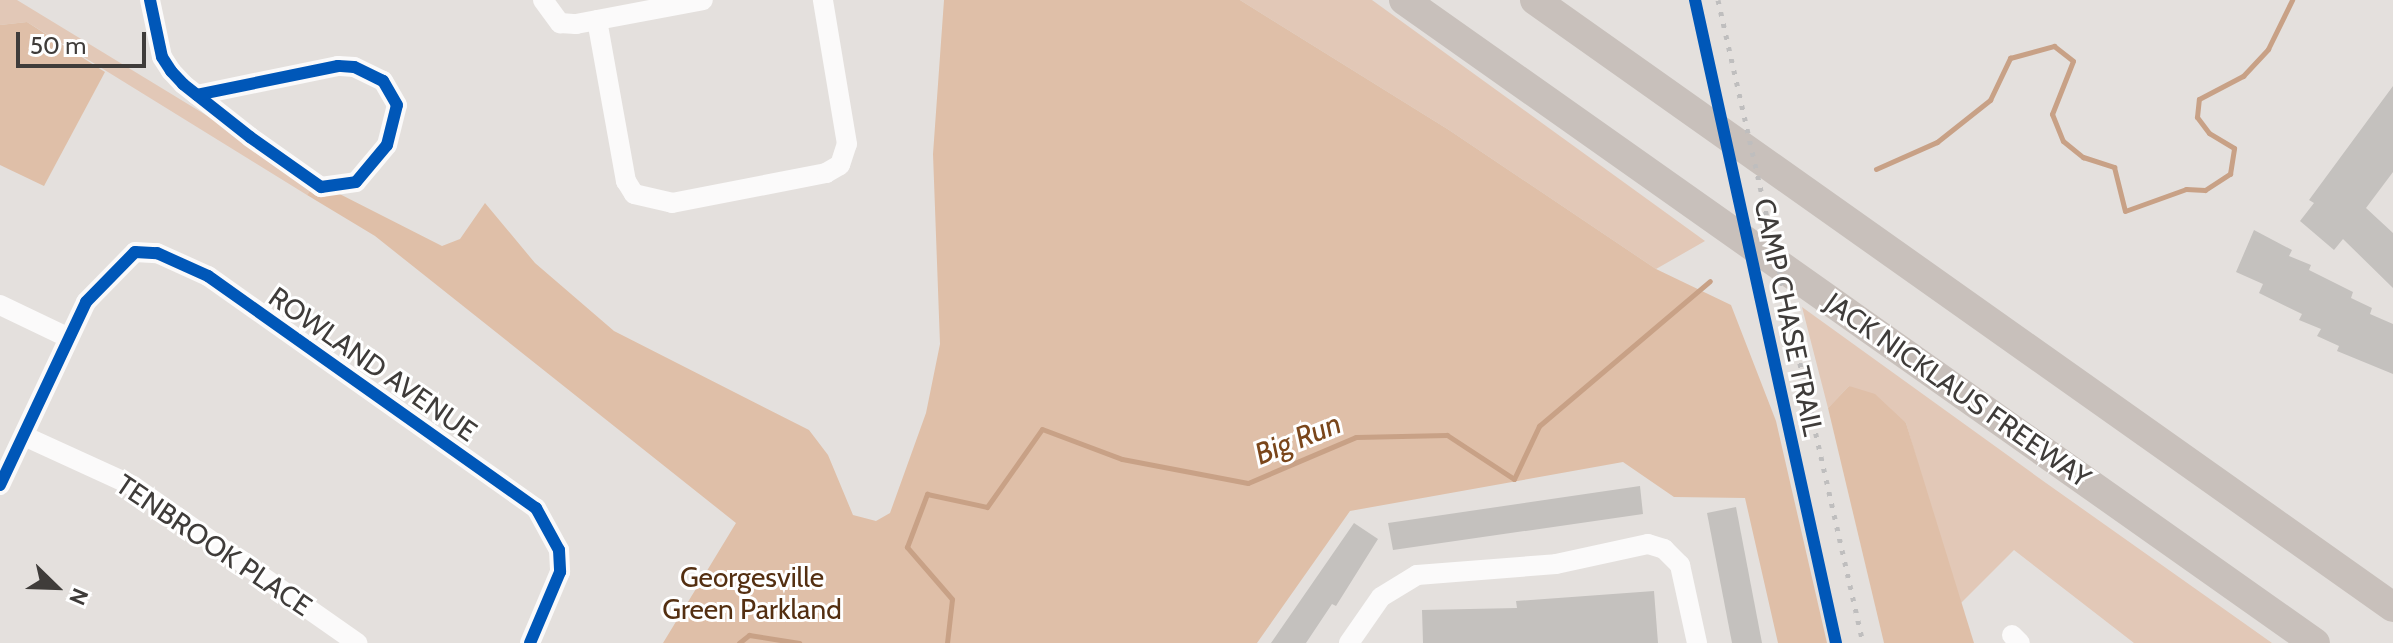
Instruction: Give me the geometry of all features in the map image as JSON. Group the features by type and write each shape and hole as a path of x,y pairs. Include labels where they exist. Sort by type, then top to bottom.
{"highway":[{"name":"JACK NICKLAUS FREEWAY","path":"1404,0 2315,643"},
{"path":"1535,0 2393,607"}],"street":[{"path":"150,0 162,57 197,95 321,187 336,189 356,182 387,145 397,105 383,81 338,66 197,95"},
{"path":"543,0 560,23 597,20 703,0"},
{"path":"597,20 626,181 634,194 672,203 826,173 840,165 847,144 823,0"},
{"name":"ROWLAND AVENUE","path":"69,338 86,302 135,252 174,258 208,276 536,508 559,550 560,572 530,643"},
{"path":"0,305 69,338 0,485"},
{"name":"TENBROOK PLACE","path":"24,436 133,486 357,643"},
{"path":"1349,643 1381,597 1417,575 1556,564 1648,544 1664,549 1680,565 1697,643"}],"shaded area":[{"path":"0,0 17,0 316,182 307,195 27,22 0,25"},
{"path":"1240,0 1372,0 1705,241 1656,269 1449,130"},
{"path":"1802,307 2272,643 2134,643 2014,550 1959,605 1906,423 1849,386 1828,408"}],"green space":[{"name":"Georgesville Green Parkland","path":"944,0 1240,0 1449,130 1656,269 1731,305 1776,421 1827,643 1778,643 1745,498 1674,497 1623,462 1350,511 1257,643 663,643 736,523 375,236 307,195 316,182 442,246 460,239 485,203 535,263 614,331 809,430 828,455 853,515 876,521 890,513 926,413 940,344 933,154"},
{"path":"27,22 105,72 44,186 0,165 0,25"},
{"path":"1849,386 1875,394 1906,423 1974,643 1884,643 1828,408"}],"building":[{"path":"2393,86 2393,172 2366,208 2393,233 2393,288 2343,239 2334,250 2300,221 2314,203 2309,200"},
{"path":"2254,230 2292,250 2289,256 2311,265 2309,270 2353,292 2351,298 2372,308 2370,314 2393,324 2393,374 2337,351 2339,346 2317,336 2321,329 2299,320 2302,314 2259,293 2263,284 2236,272"},
{"path":"1640,486 1643,514 1393,550 1388,523"},
{"path":"1736,507 1762,643 1732,643 1707,513"},
{"path":"1354,523 1378,539 1336,606 1332,604 1306,643 1271,643"},
{"path":"1654,591 1658,643 1423,643 1422,610 1517,608 1516,601"}],"waterway":[{"name":"Big Run","path":"1876,169 1937,142 1990,100 2010,58 2054,46 2073,61 2052,114 2063,141 2083,157 2114,167 2125,211 2186,189 2205,190 2230,174 2234,148 2209,133 2197,117 2199,99 2243,76 2268,49 2292,0"},
{"name":"Big Run","path":"947,643 952,599 907,547 927,494 987,507 1042,429 1122,459 1248,483 1356,437 1447,435 1514,479 1539,426 1710,281"},
{"name":"Big Run","path":"739,643 749,635 799,643"}],"railway":[{"path":"1718,0 1863,643"}],"cycle path":[{"path":"150,0 162,57 171,71 183,84 250,137 321,187 356,182 387,145 397,105 383,81 354,67 338,66 197,95"},
{"name":"CAMP CHASE TRAIL","path":"1695,0 1836,643"},
{"path":"0,485 86,302 135,252 157,253 208,276 536,508 559,550 560,572 530,643"}]}
